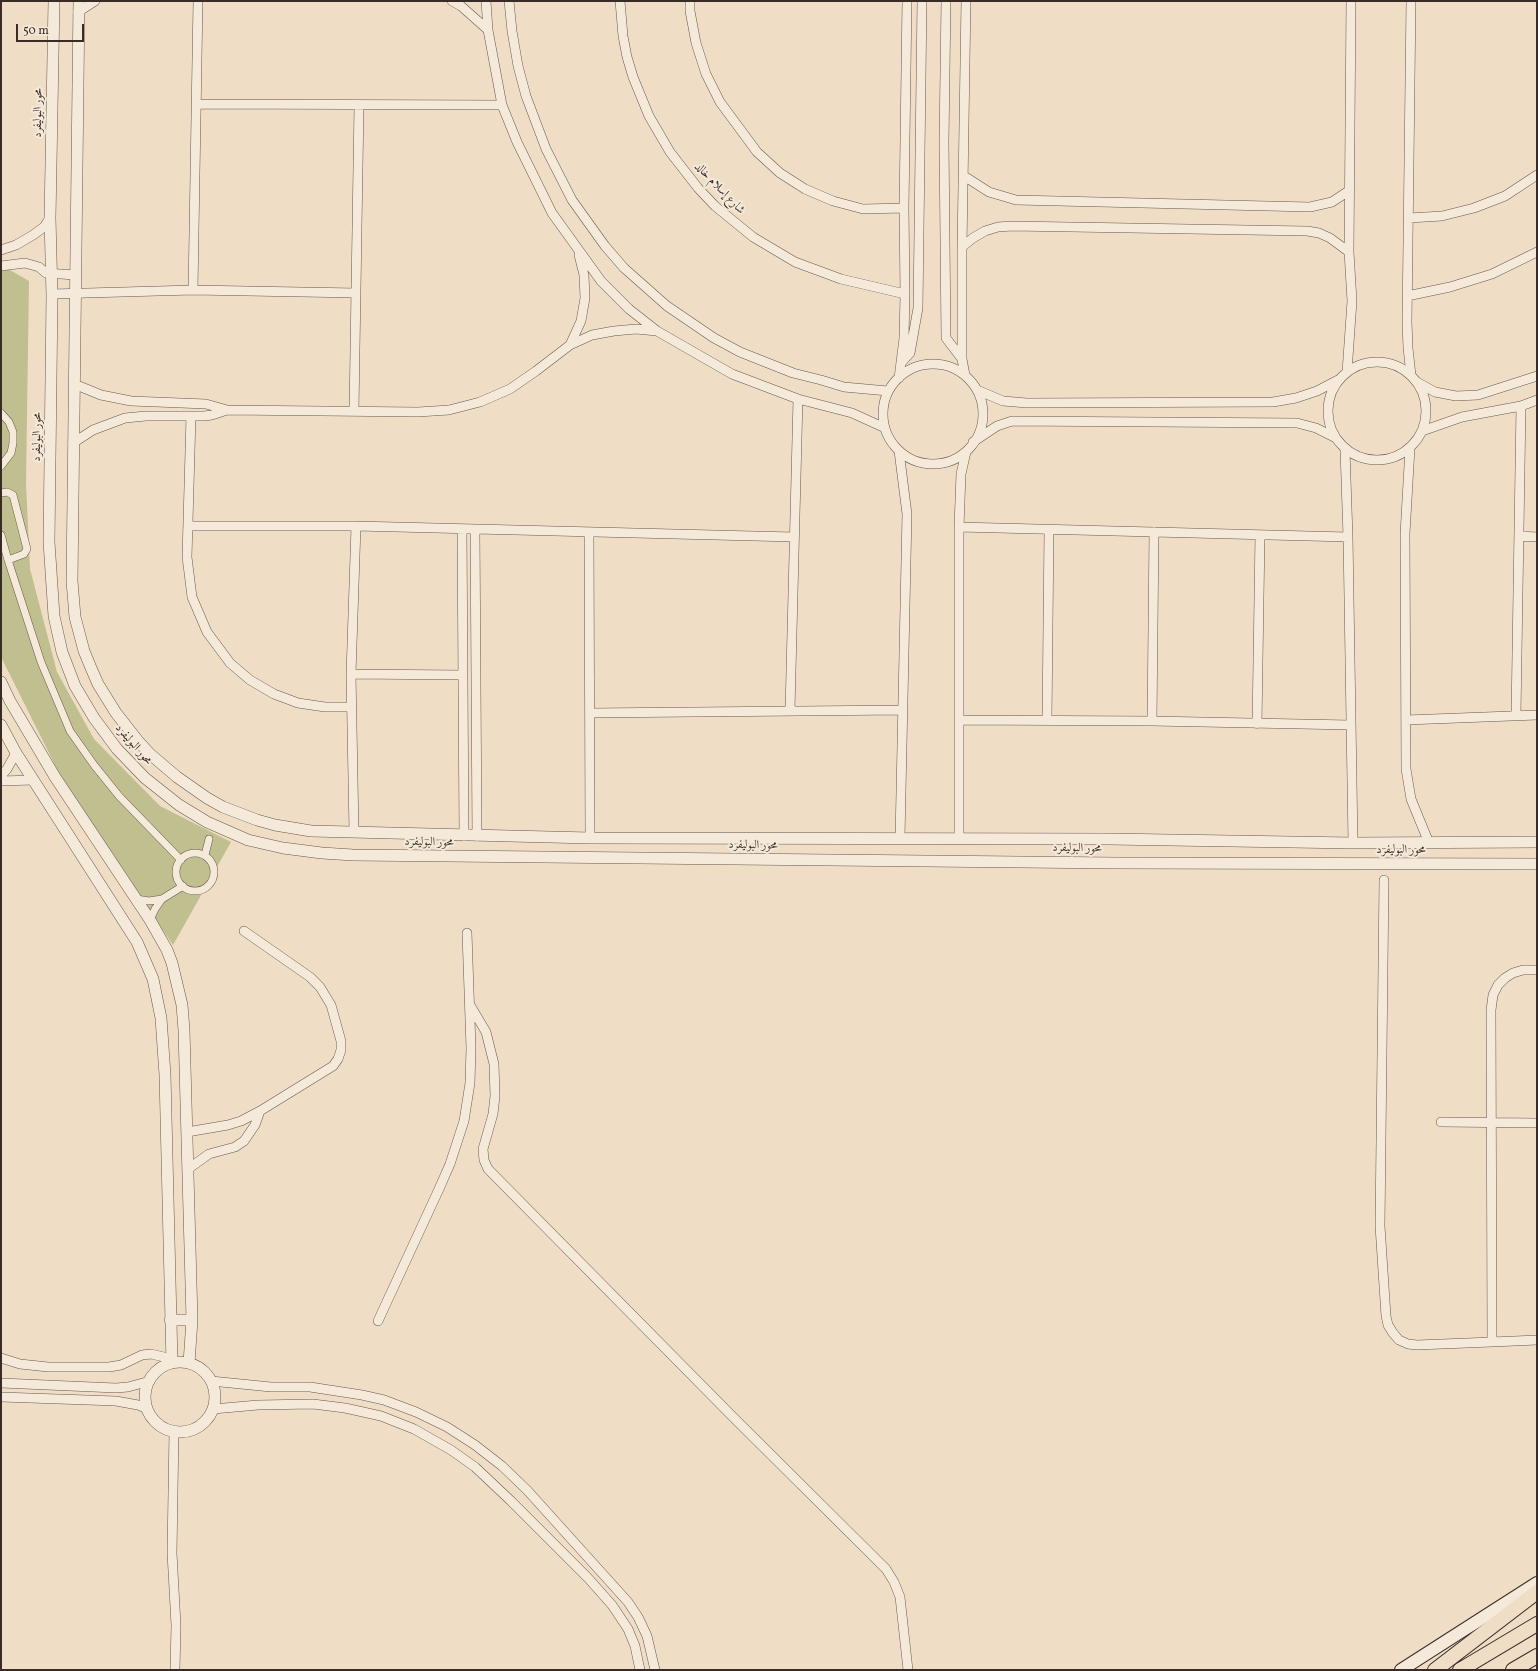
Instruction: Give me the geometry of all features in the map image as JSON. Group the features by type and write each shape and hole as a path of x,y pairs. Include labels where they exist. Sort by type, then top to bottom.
{"highway":[{"path":"1435,1670 1537,1592"},
{"path":"1460,1670 1537,1624"},
{"path":"1513,1670 1537,1656"}],"main road":[{"path":"1401,1670 1537,1583"}],"street":[{"name":"محور البوليفرد","path":"54,1 50,218 52,274 50,550 54,616 62,652 75,686 94,718 117,750 145,778 178,805 207,822 248,840 283,848 314,852 361,855 1116,863 1537,864"},
{"path":"78,6 95,1"},
{"path":"193,290 198,1"},
{"path":"452,1 461,6 488,30"},
{"path":"486,1 488,30 502,105 517,142 544,200 578,252 601,280 629,309 657,331 732,374 798,399 852,413 885,428"},
{"path":"509,1 518,66 526,96 546,149 572,200 605,246 624,268 667,306 708,335 740,352 793,373 826,382 857,389 888,392"},
{"name":"شارع إسلام خالد","path":"620,1 623,36 627,57 648,116 670,152 698,188 715,206 753,237 795,262 841,279 905,294"},
{"path":"690,1 690,11 696,43 706,74 720,102 757,152 780,173 805,189 833,201 863,209 904,208"},
{"path":"899,378 904,338 905,294 904,208 907,1"},
{"path":"901,363 910,352 918,308 922,1"},
{"path":"946,1 944,142 946,338 962,359"},
{"path":"965,375 962,359 962,247 966,1"},
{"path":"1347,372 1352,301 1349,252 1351,1"},
{"path":"1338,380 1328,402 1328,414 1334,437 1345,450 1357,457 1371,461 1385,460 1398,456 1410,448 1422,431 1426,419 1426,406 1423,393 1414,378 1408,348 1407,296 1411,1"},
{"name":"محور البوليفرد","path":"78,6 72,581 75,616 82,645 91,668 98,684 116,713 138,741 163,765 192,788 223,807 257,820 293,829 312,831 464,836 590,838 1109,839 1353,843 1537,842"},
{"path":"196,104 359,106 502,105"},
{"path":"354,411 359,106"},
{"path":"1409,218 1442,216 1474,208 1505,196 1537,174"},
{"path":"964,176 988,192 1016,200 1310,207 1332,202 1350,190"},
{"path":"1,250 16,245 33,235 44,227 50,218"},
{"path":"962,247 985,231 998,227 1020,226 1307,231 1319,233 1330,238 1349,252"},
{"path":"570,345 581,321 585,298 584,275 578,252"},
{"path":"1407,296 1450,287 1492,274 1537,252"},
{"path":"1,266 25,263 35,265 46,273 75,275"},
{"path":"52,294 193,290 356,293"},
{"path":"74,384 101,394 131,401 199,404 227,410 418,412 450,410 480,402 510,389 570,345 592,335 636,329 657,331"},
{"path":"977,390 1003,401 1027,403 1273,402 1296,398 1317,391 1338,380 1347,372 1359,365 1373,362 1387,363 1400,367 1435,392 1456,396 1478,395 1537,376"},
{"path":"959,838 959,528 961,474 966,452 982,426 983,417 981,399 977,390 965,375 946,366 926,364 912,369 899,378 888,392 883,409 885,428 888,436 899,451 916,462 932,464 947,462 966,452"},
{"path":"790,710 798,399"},
{"path":"1422,431 1462,417 1521,406 1537,400"},
{"path":"1516,715 1521,406"},
{"path":"73,443 98,427 125,418 146,416 212,415 227,410"},
{"path":"1,413 9,422 13,432 14,443 11,453 1,466"},
{"path":"191,416 186,557 192,596 207,632 230,663 250,680 280,696 298,703 325,708 352,707"},
{"path":"973,442 997,426 1012,421 1297,423 1316,428 1334,437"},
{"path":"1410,448 1405,534 1406,769 1408,784 1416,814 1429,843"},
{"path":"1345,450 1348,537 1353,843"},
{"path":"899,451 907,514 900,838"},
{"path":"1,493 8,492 13,495 27,549 24,554 8,560"},
{"path":"188,526 356,526 794,537"},
{"path":"354,832 351,674 356,526"},
{"path":"959,528 1348,537"},
{"path":"462,529 464,836"},
{"path":"475,529 477,836"},
{"path":"1047,720 1049,530"},
{"path":"588,532 590,838"},
{"path":"1152,721 1154,532"},
{"path":"1,535 41,662 70,730 94,766 119,796 181,860"},
{"path":"1257,724 1260,535"},
{"path":"1519,536 1537,537"},
{"path":"351,674 463,675"},
{"path":"1,682 10,701 55,777 150,920 167,950 172,963 182,1004 192,1320 189,1363"},
{"path":"590,713 903,710"},
{"path":"1406,720 1537,715"},
{"path":"959,720 1152,721 1350,725"},
{"path":"1,725 16,753 137,942 147,962 153,980 161,1018 165,1075 171,1363"},
{"path":"1,776 7,769 16,753"},
{"path":"1,780 33,780"},
{"path":"205,856 209,839"},
{"path":"192,853 199,853 205,856 213,865 214,872 211,884 200,891 194,891 183,886 177,876 176,870 181,860 192,853"},
{"path":"1384,880 1380,1226 1386,1316 1388,1325 1399,1340 1408,1344 1417,1345 1537,1340"},
{"path":"136,899 149,901 162,899 183,886"},
{"path":"150,920 162,899"},
{"path":"187,1132 228,1125 241,1121 333,1066 340,1054 341,1041 331,1005 320,987 310,977 244,931"},
{"path":"378,1321 450,1164 464,1120 471,1065 467,933"},
{"path":"1492,1342 1491,1010 1493,995 1498,985 1513,974 1523,970 1537,970"},
{"path":"470,1005 486,1032 494,1064 494,1105 491,1124 483,1149 484,1160 488,1169 727,1411 886,1569 894,1582 900,1598 908,1670"},
{"path":"188,1169 209,1154 235,1147 244,1142 255,1126 260,1111"},
{"path":"1441,1122 1537,1123"},
{"path":"170,1320 192,1320"},
{"path":"1,1358 20,1364 48,1368 109,1367 121,1365 142,1355 152,1354 164,1357 171,1363"},
{"path":"171,1363 189,1363 206,1373 214,1390 215,1400 213,1409 207,1419 197,1427 186,1431 174,1431 163,1427 154,1419 148,1409 146,1390 150,1381 162,1367 171,1363"},
{"path":"1,1383 116,1388 128,1387 150,1381"},
{"path":"211,1381 271,1387 310,1387 369,1396 416,1412 447,1427 502,1466 527,1490 628,1602 638,1617 647,1636 655,1670"},
{"path":"1,1397 116,1401 138,1404 148,1409"},
{"path":"213,1409 258,1405 313,1404 345,1408 381,1416 414,1429 452,1450 475,1467 511,1501 588,1578 612,1605 628,1628 635,1646 640,1670"},
{"path":"174,1431 172,1553 176,1625 175,1670"}],"shaded area":[{"path":"1,265 29,281 26,483 30,569 57,672 94,739 160,806 231,842 173,945 70,795 1,657"}]}
